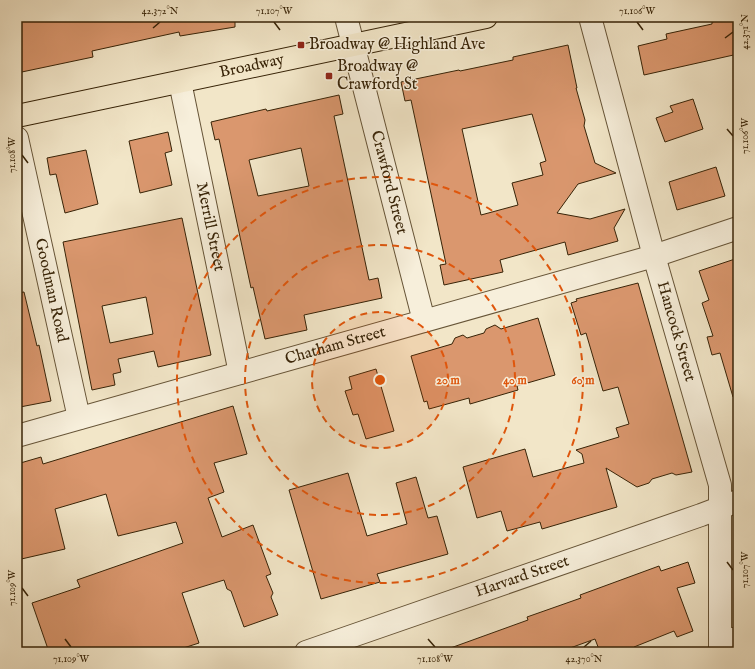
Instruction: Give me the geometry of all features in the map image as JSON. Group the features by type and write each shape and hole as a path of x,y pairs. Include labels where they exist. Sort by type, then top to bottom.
{"main road":[{"name":"Broadway","path":"17,116 486,17"}],"street":[{"name":"Crawford Street","path":"346,17 424,321"},
{"name":"Hancock Street","path":"590,17 654,256 720,485 729,504 726,643"},
{"name":"Merrill Street","path":"180,82 240,373"},
{"name":"Goodman Road","path":"17,138 78,418"},
{"name":"Chatham Street","path":"17,436 654,256 738,228"},
{"name":"Harvard Street","path":"306,652 693,518 729,504"}],"building":[{"path":"17,17 235,17 235,27 180,36 179,32 92,51 93,57 17,73"},
{"path":"738,17 738,54 644,75 638,46 667,39 666,34"},
{"path":"568,45 576,88 585,120 584,126 595,163 616,173 578,184 557,213 590,219 625,209 614,228 618,241 568,255 565,242 500,260 503,272 444,285 440,265 446,264 411,100 405,101 401,82 513,60 513,57","holes":["532,114 546,161 540,163 543,175 512,183 518,205 481,215 462,129"]},
{"path":"339,95 343,114 334,116 369,280 378,278 382,298 304,315 307,330 265,339 253,287 251,288 219,139 215,140 211,122 266,109 267,111","holes":["301,148 309,186 258,196 249,160"]},
{"path":"693,99 703,129 665,142 656,118 673,112 670,106"},
{"path":"168,132 172,151 165,153 172,185 140,193 129,141"},
{"path":"86,150 98,204 65,213 56,174 50,175 47,158"},
{"path":"716,167 725,196 677,210 669,182"},
{"path":"182,218 211,355 158,367 154,351 118,359 121,372 113,374 115,385 92,390 63,242","holes":["146,297 153,334 110,343 102,306"]},
{"path":"738,258 738,396 733,397 720,353 712,355 707,337 713,336 702,303 709,300 699,271"},
{"path":"638,283 692,472 676,475 672,473 652,479 649,483 637,487 606,468 617,507 542,529 540,522 507,531 501,511 477,518 463,467 525,449 533,477 584,463 582,454 576,450 619,437 616,428 629,424 618,387 603,391 586,333 581,335 571,303 577,301 576,299"},
{"path":"24,292 37,346 39,345 51,401 20,407 17,393 17,293"},
{"path":"538,318 555,375 517,386 518,390 470,404 469,398 429,409 427,401 424,402 411,356 452,344 455,338 463,335 467,338 484,333 486,329 495,325 501,329"},
{"path":"376,369 394,431 366,439 358,414 353,415 345,391 352,389 349,377"},
{"path":"233,406 247,454 214,463 224,492 208,498 222,537 253,525 271,574 266,576 273,593 271,597 278,615 244,627 231,591 227,589 224,580 182,593 199,643 171,652 49,652 32,603 80,587 77,580 183,543 176,522 118,536 106,494 55,509 65,549 17,560 17,464 41,457 43,464"},
{"path":"348,473 367,536 407,524 396,483 416,477 428,518 437,516 448,554 377,574 380,582 321,599 289,490"},
{"path":"688,562 695,583 677,588 693,631 677,637 674,631 634,647 635,652 600,652 595,639 559,652 445,652 445,650 528,620 527,617 581,598 580,595 659,566 661,571"}],"place":[{"name":"Broadway @ Highland Ave","path":"301,45"},
{"name":"Broadway @ Crawford St","path":"329,76"}]}
